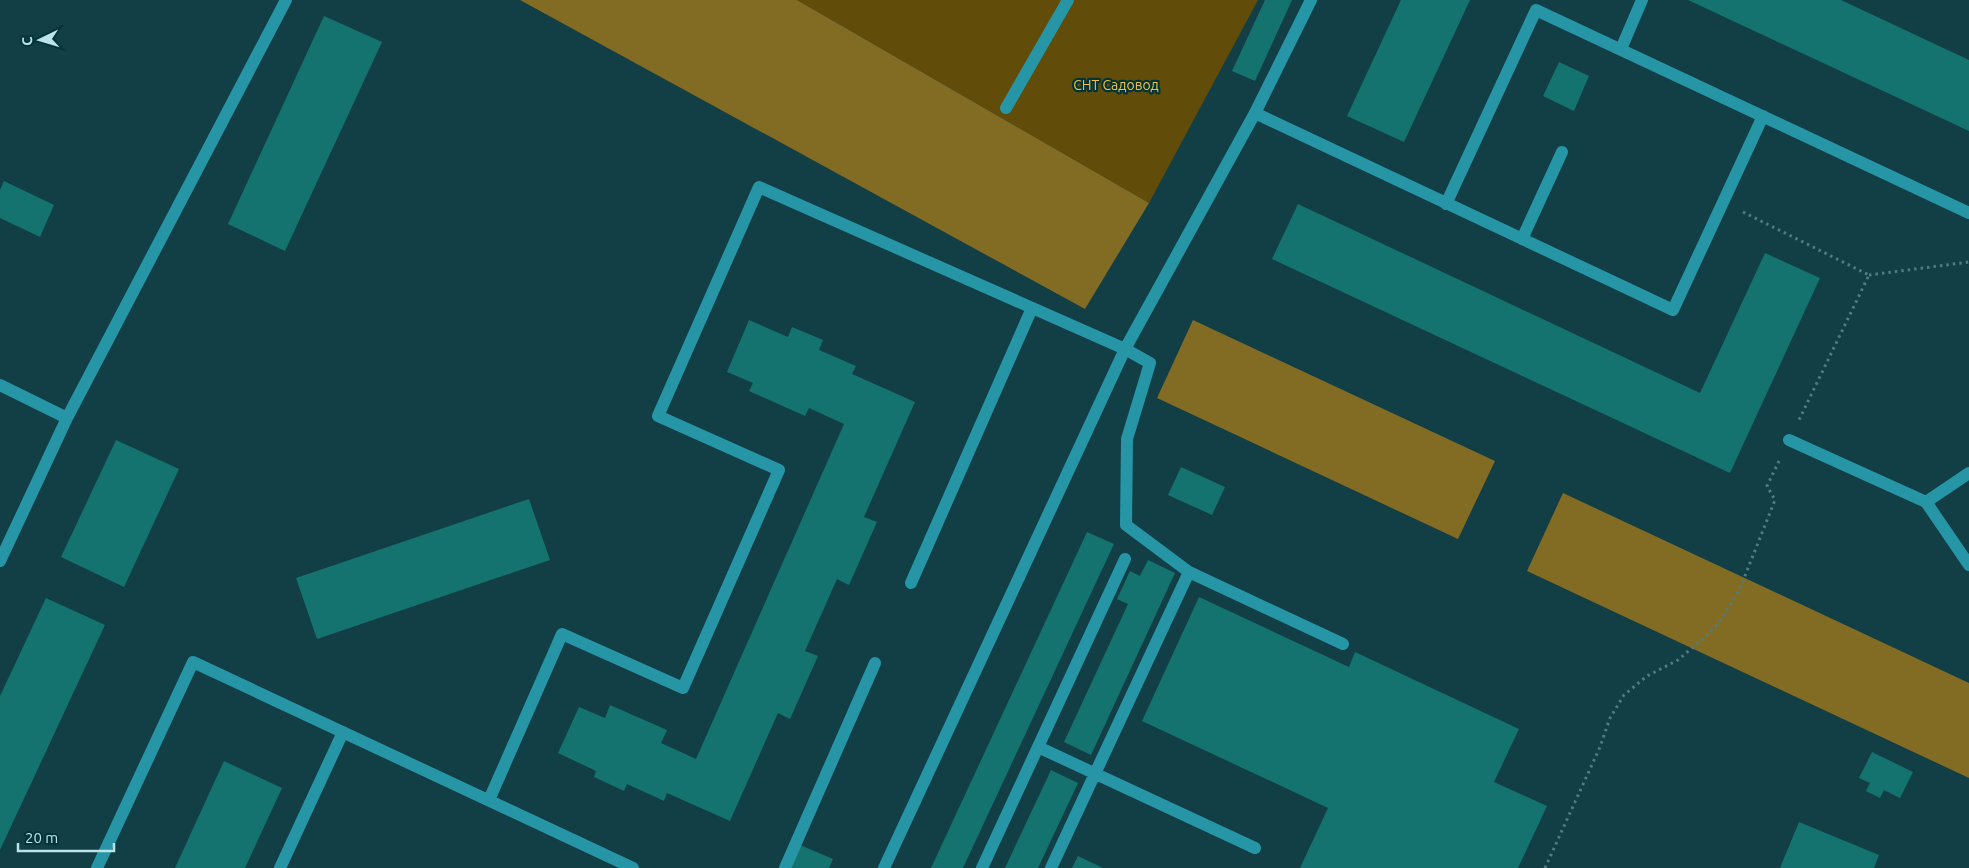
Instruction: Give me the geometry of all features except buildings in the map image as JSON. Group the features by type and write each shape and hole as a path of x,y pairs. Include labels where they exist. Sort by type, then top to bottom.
{"street":[{"path":"0,561 66,418 286,0"},
{"path":"1006,108 1068,0"},
{"path":"884,868 1125,349 1255,113 1311,0"},
{"path":"1620,49 1642,0"},
{"path":"1446,204 1536,10 1969,212"},
{"path":"1255,113 1673,310 1763,116"},
{"path":"1522,239 1562,152"},
{"path":"489,800 562,634 684,688 688,679 779,470 658,416 759,187 1125,349 1150,363 1127,439 1126,525 1189,572 1343,644"},
{"path":"910,583 1032,308"},
{"path":"0,385 66,418"},
{"path":"1789,440 1926,502 1969,565"},
{"path":"1926,502 1969,473"},
{"path":"982,868 1125,559"},
{"path":"1051,868 1189,572"},
{"path":"97,868 193,662 631,868"},
{"path":"785,868 876,663"},
{"path":"280,868 343,732"},
{"path":"1038,747 1255,848"}],"path":[{"path":"1723,202 1869,275 1969,262"},
{"path":"1545,868 1600,748 1610,718 1624,695 1647,676 1678,660 1705,637 1720,621 1739,591 1775,500 1767,486 1869,275"}],"green space":[{"name":"СНТ Садовод","path":"797,0 1258,0 1149,203"}],"shaded area":[{"path":"520,0 797,0 1149,203 1085,309"},
{"path":"1193,320 1495,461 1458,539 1157,398"},
{"path":"1563,493 1969,683 1969,778 1527,571"}]}
